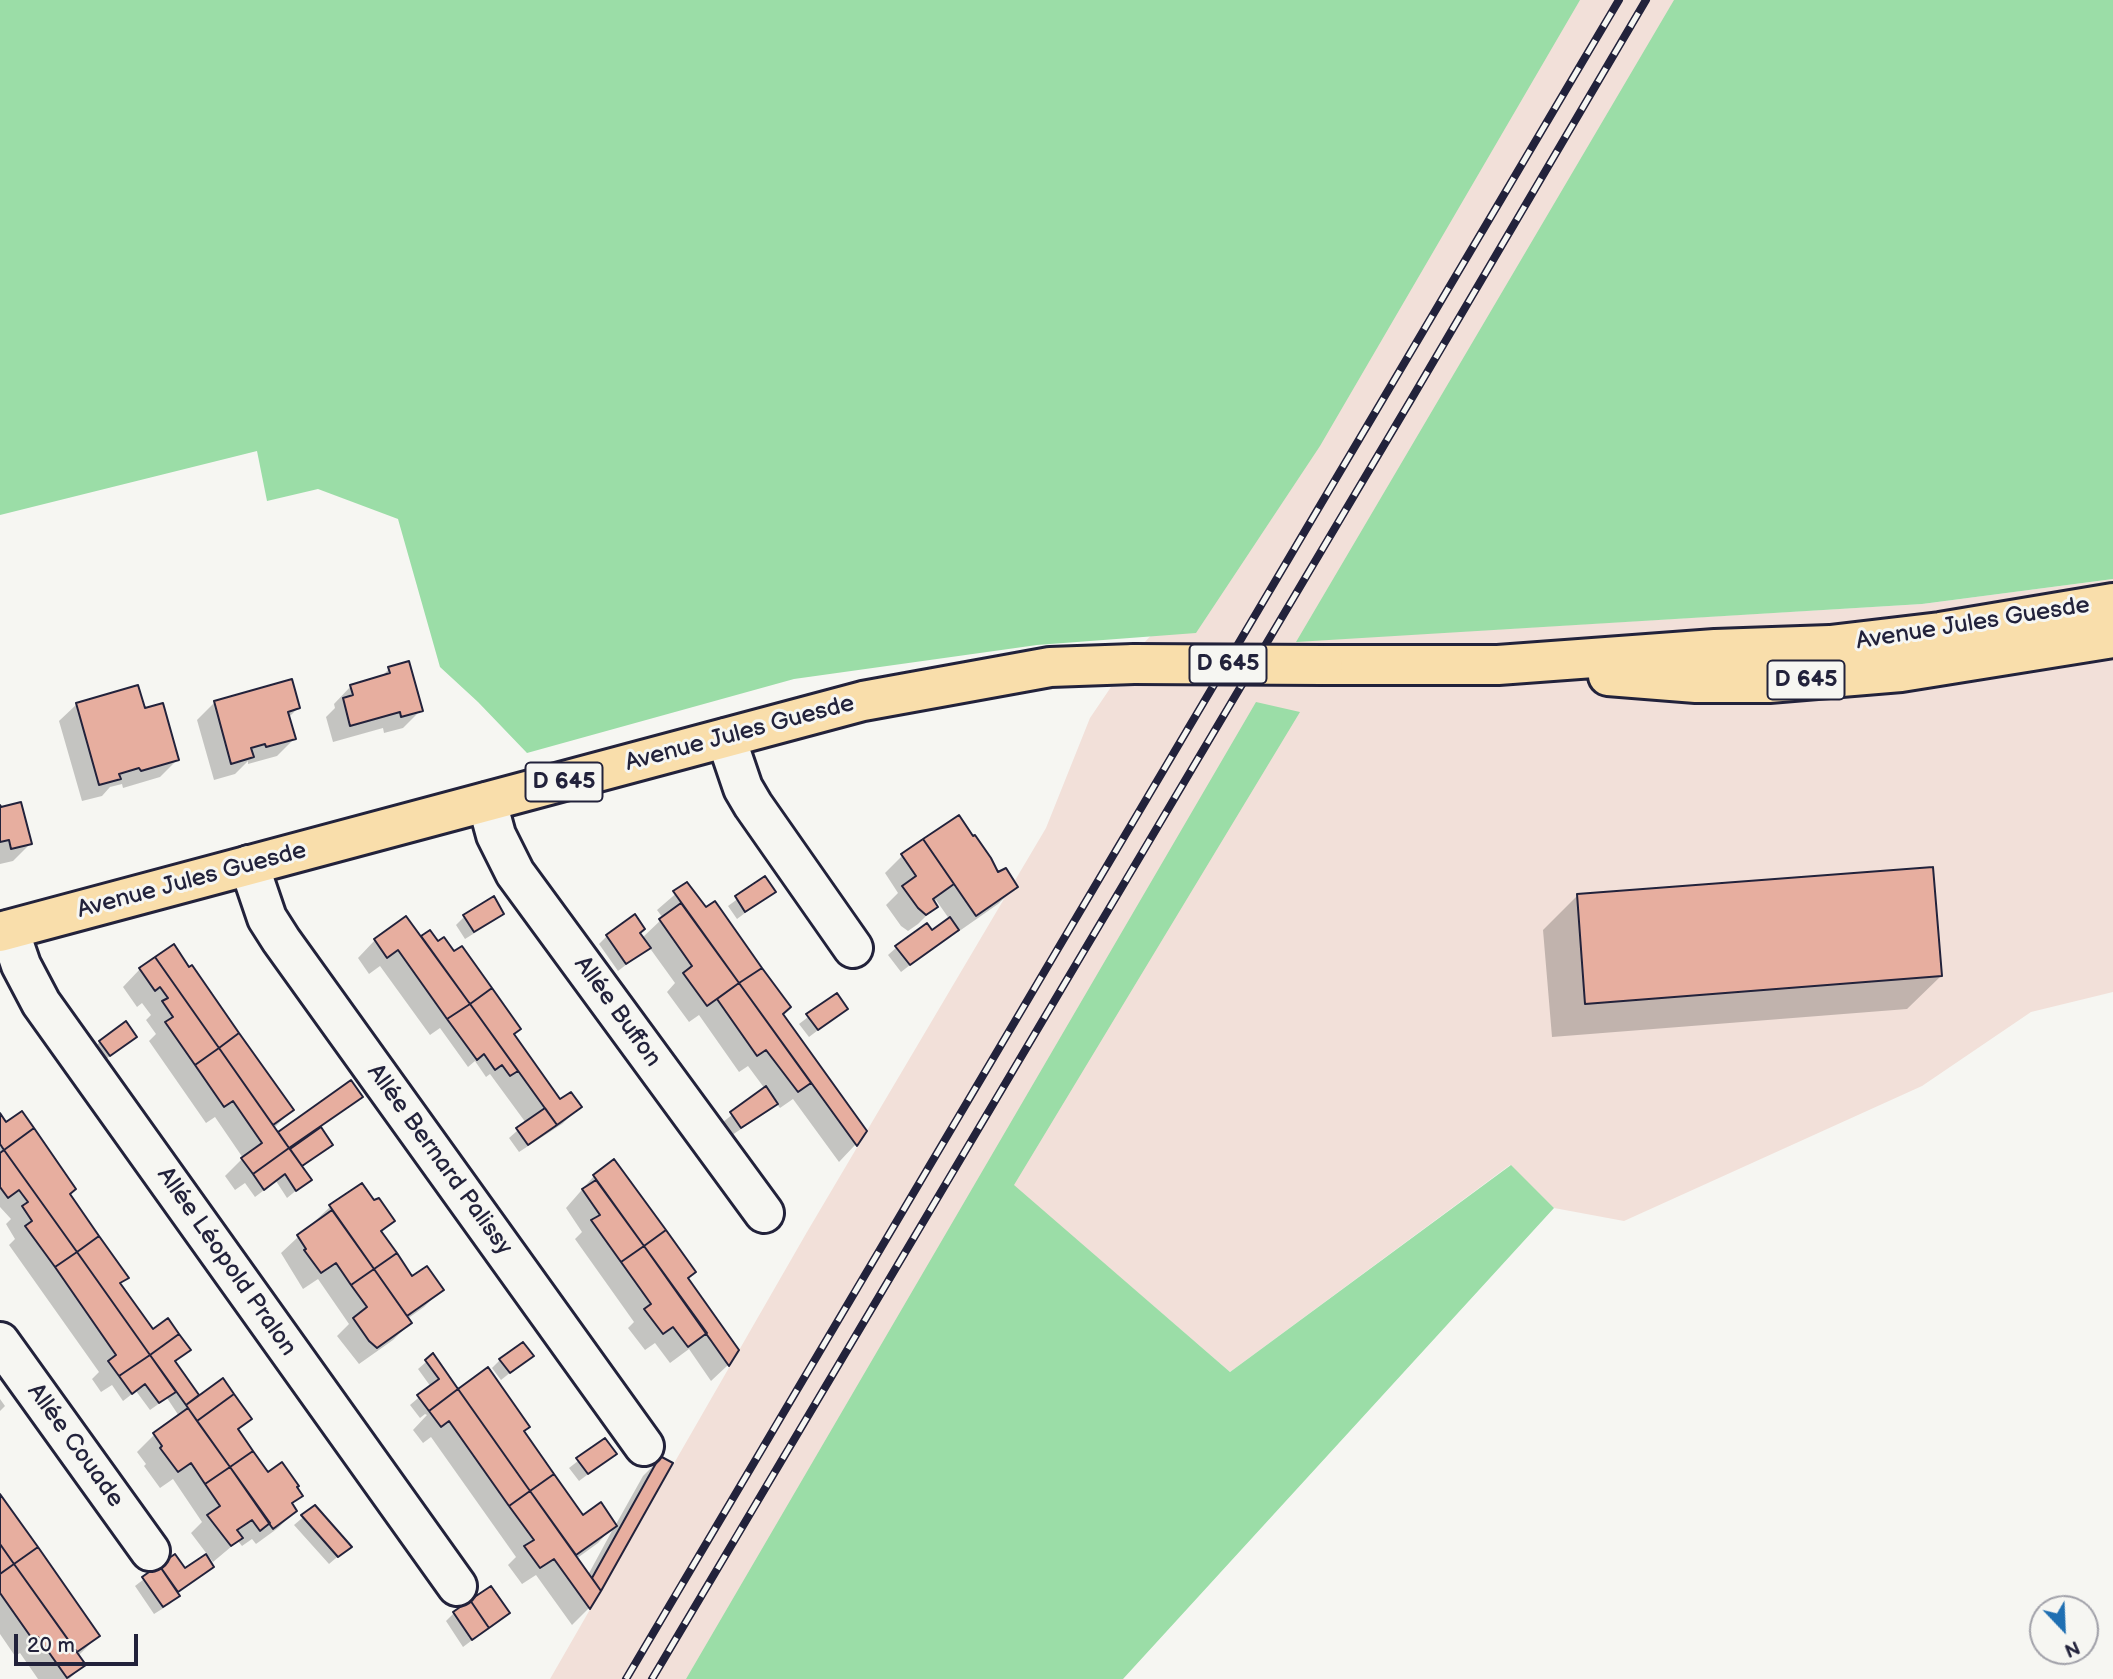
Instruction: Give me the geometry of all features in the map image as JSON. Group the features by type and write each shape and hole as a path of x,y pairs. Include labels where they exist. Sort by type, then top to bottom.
{"main road":[{"name":"Avenue Jules Guesde","path":"5,931 863,701 1050,667 1134,664 1498,665 1703,650 1867,642 2113,603"},
{"name":"Avenue Jules Guesde","path":"1498,665 1696,683 1769,683 1901,672 2113,638"}],"street":[{"path":"726,738 743,788 753,805 853,948"},
{"name":"Allée Buffon","path":"487,802 496,835 516,873 764,1213"},
{"name":"Allée Bernard Palissy","path":"249,865 267,918 281,940 644,1446"},
{"name":"Allée Léopold Pralon","path":"5,931 41,1003 457,1587"},
{"name":"Allée Couade","path":"0,1342 150,1551"}],"shaded area":[{"path":"1518,0 1720,0 1350,638 1922,604 2113,579 2113,992 2031,1012 1922,1086 1624,1221 1554,1208 1510,1165 1230,1372 1022,1193 737,1679 550,1679 807,1232 1046,828 1090,718 1111,687 1213,680 1315,686 1330,661 1130,658 1156,630"}],"green space":[{"path":"0,0 1580,0 1320,446 1196,633 1037,645 794,679 527,753 440,667 398,519 318,489 267,501 257,451 0,515"},
{"path":"1674,0 2113,0 2113,579 1922,604 1296,642"},
{"path":"1256,702 1300,712 1014,1185 1230,1372 1511,1165 1554,1208 1123,1679 686,1679"}],"building":[{"path":"409,661 423,711 401,717 400,712 350,726 343,698 353,695 350,685 390,673 388,667"},
{"path":"292,679 300,708 288,712 296,739 251,748 254,757 231,764 214,701"},
{"path":"138,685 145,708 163,703 179,760 119,774 121,779 99,785 76,703"},
{"path":"21,802 32,844 11,849 9,840 0,842 0,805 1,807"},
{"path":"959,815 991,858 998,872 1006,868 1018,887 976,916 923,839"},
{"path":"923,839 954,884 933,899 938,907 926,915 902,886 916,876 901,854"},
{"path":"1933,867 1942,976 1585,1004 1577,894"},
{"path":"765,876 776,892 745,912 735,896"},
{"path":"687,882 706,907 715,901 762,968 739,983 673,891"},
{"path":"494,896 504,914 474,932 463,915"},
{"path":"681,903 739,983 707,1006 683,973 692,966 659,919"},
{"path":"635,914 645,929 640,933 651,948 626,964 606,935"},
{"path":"406,916 470,1004 447,1019 398,950 387,958 374,939"},
{"path":"950,917 959,930 910,965 895,946 927,923 932,930"},
{"path":"430,930 438,941 444,937 454,951 462,946 492,988 470,1004 421,936"},
{"path":"174,944 189,967 192,965 239,1033 219,1048 155,957"},
{"path":"155,957 219,1048 195,1065 165,1022 173,1017 162,1001 168,998 160,987 155,991 139,968"},
{"path":"762,968 791,1007 783,1014 867,1131 857,1146 739,983"},
{"path":"739,983 811,1083 798,1092 766,1050 757,1056 717,999"},
{"path":"492,988 521,1029 514,1034 560,1099 571,1092 582,1107 557,1125 470,1004"},
{"path":"837,993 848,1009 818,1030 806,1014"},
{"path":"470,1004 518,1071 510,1076 502,1065 495,1070 484,1054 477,1060 447,1019"},
{"path":"126,1021 137,1037 110,1056 99,1041"},
{"path":"239,1033 294,1110 273,1125 219,1048"},
{"path":"219,1048 289,1148 253,1174 241,1158 262,1143 233,1101 224,1107 195,1065"},
{"path":"351,1080 363,1097 289,1148 278,1132"},
{"path":"766,1086 778,1104 741,1128 730,1112"},
{"path":"545,1108 557,1125 528,1145 516,1128"},
{"path":"22,1111 34,1128 4,1150 0,1144 0,1113 6,1122"},
{"path":"321,1127 333,1145 302,1166 290,1149"},
{"path":"34,1128 76,1189 70,1194 99,1236 77,1252 4,1150"},
{"path":"289,1148 312,1180 296,1191 285,1174 264,1190 253,1174"},
{"path":"4,1150 77,1252 55,1267 25,1226 32,1221 22,1206 28,1202 19,1190 8,1198 0,1187 0,1153"},
{"path":"614,1159 666,1230 644,1246 593,1175"},
{"path":"596,1180 644,1246 621,1262 591,1220 600,1215 582,1189"},
{"path":"362,1183 374,1200 379,1198 395,1221 381,1231 397,1253 374,1269 329,1205"},
{"path":"332,1210 374,1269 351,1285 336,1263 321,1273 297,1235"},
{"path":"666,1230 696,1272 688,1278 739,1350 729,1366 644,1246"},
{"path":"99,1236 129,1278 120,1283 153,1329 168,1318 179,1334 150,1355 77,1252"},
{"path":"644,1246 707,1333 688,1347 673,1327 663,1334 644,1309 651,1304 621,1262"},
{"path":"77,1252 150,1355 119,1376 108,1361 116,1355 55,1267"},
{"path":"397,1253 412,1276 427,1266 444,1290 407,1316 374,1269"},
{"path":"374,1269 412,1323 377,1348 353,1318 367,1307 351,1285"},
{"path":"179,1334 191,1350 175,1361 199,1395 186,1405 150,1355"},
{"path":"523,1342 534,1356 510,1373 499,1359"},
{"path":"433,1353 458,1389 429,1411 417,1395 439,1379 425,1360"},
{"path":"150,1355 176,1392 159,1403 145,1384 132,1394 119,1376"},
{"path":"488,1367 530,1427 524,1431 554,1474 530,1491 458,1389"},
{"path":"223,1378 234,1394 197,1421 186,1405"},
{"path":"458,1389 530,1491 509,1506 449,1421 441,1427 429,1411"},
{"path":"234,1394 252,1419 238,1429 253,1451 230,1467 197,1421"},
{"path":"188,1408 230,1467 205,1484 191,1463 178,1472 160,1448 162,1446 153,1433"},
{"path":"605,1438 617,1454 588,1474 576,1458"},
{"path":"253,1451 268,1472 282,1462 303,1496 292,1503 297,1511 273,1529 230,1467"},
{"path":"660,1456 673,1463 601,1591 592,1578"},
{"path":"230,1467 270,1523 260,1531 252,1520 237,1530 243,1538 231,1546 207,1515 220,1506 205,1484"},
{"path":"554,1474 583,1515 601,1502 617,1526 576,1555 530,1491"},
{"path":"530,1491 601,1591 590,1609 554,1559 540,1568 524,1546 534,1540 509,1506"},
{"path":"0,1494 38,1547 14,1564 0,1544"},
{"path":"315,1505 352,1547 338,1557 301,1515"},
{"path":"0,1544 14,1564 0,1574"},
{"path":"38,1547 100,1636 77,1652 14,1564"},
{"path":"175,1554 185,1568 206,1554 214,1567 178,1592 159,1565"},
{"path":"14,1564 86,1665 67,1678 38,1637 33,1640 0,1593 0,1574"},
{"path":"159,1565 180,1596 163,1607 142,1577"},
{"path":"491,1586 510,1613 489,1628 470,1600"},
{"path":"470,1600 489,1628 472,1640 453,1612"}],"railway":[{"path":"626,1679 1619,0"},
{"path":"652,1679 1646,0"}]}
